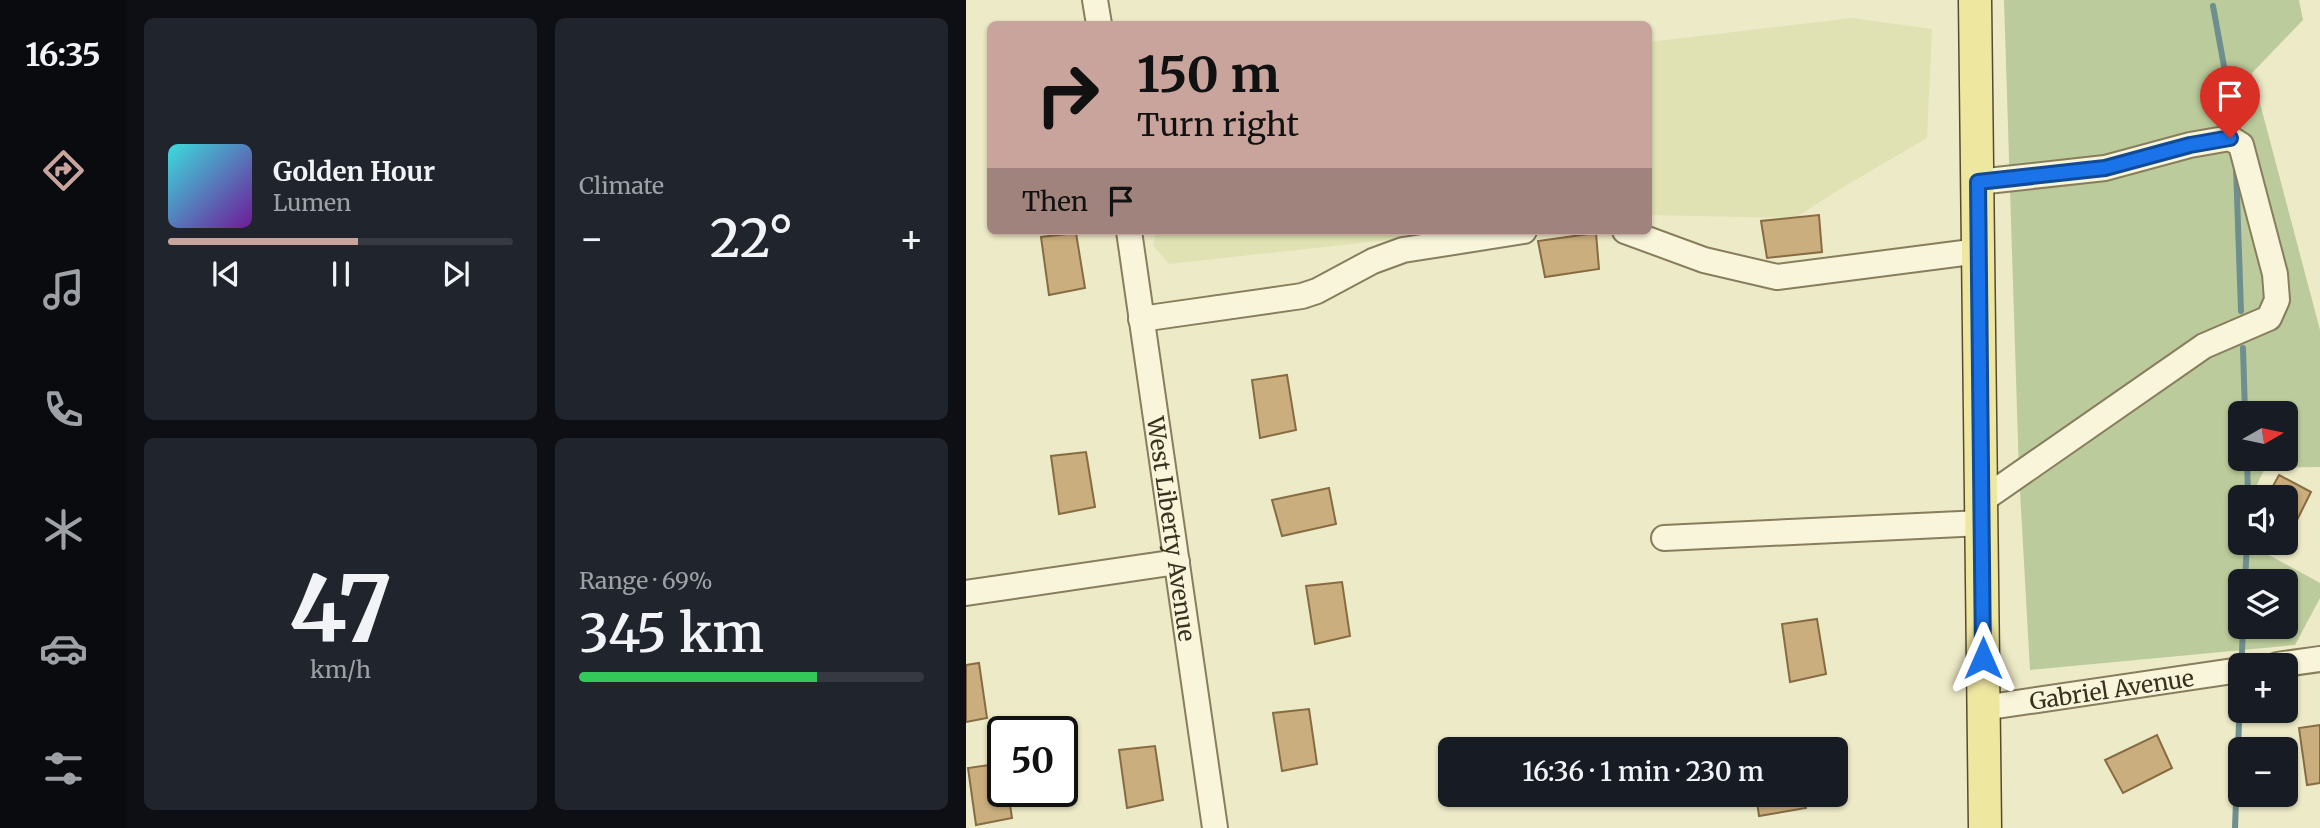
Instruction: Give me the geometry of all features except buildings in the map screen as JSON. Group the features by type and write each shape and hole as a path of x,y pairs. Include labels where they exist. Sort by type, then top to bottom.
{"main road":[{"path":"1975,0 1984,828"}],"street":[{"path":"1095,0 1098,21"},
{"path":"1664,538 1981,512 2204,345 2269,318 2277,300 2274,274 2241,145 2230,138 2190,145 2105,168 1978,182"},
{"name":"West Liberty Avenue","path":"1130,235 1215,828"},
{"path":"1141,319 1302,296 1317,291 1373,261 1403,250 1499,235"},
{"path":"1636,235 1704,260 1777,277 1979,251"},
{"path":"966,593 1177,562"},
{"path":"2298,662 2320,659"},
{"name":"Gabriel Avenue","path":"1983,708 2228,672"}],"green space":[{"path":"2004,0 2299,0 2303,20 2252,73 2320,330 2320,467 2298,467 2298,401 2228,401 2228,471 2264,471 2257,485 2228,485 2228,555 2269,555 2294,569 2228,569 2228,639 2298,639 2298,571 2320,583 2320,598 2295,645 2030,670 2019,473"},
{"path":"1851,18 1932,29 1927,138 1795,218 1652,215 1652,42"},
{"path":"1155,235 1434,235 1169,264 1153,245"}],"waterway":[{"path":"2213,6 2234,121"},
{"path":"2236,167 2241,311"},
{"path":"2243,348 2245,401"},
{"path":"2247,471 2248,485"},
{"path":"2246,555 2246,569"},
{"path":"2242,639 2242,652"},
{"path":"2235,828 2239,723"}],"route":[{"path":"1983,658 1978,182 2105,168 2190,145 2230,138"}]}
